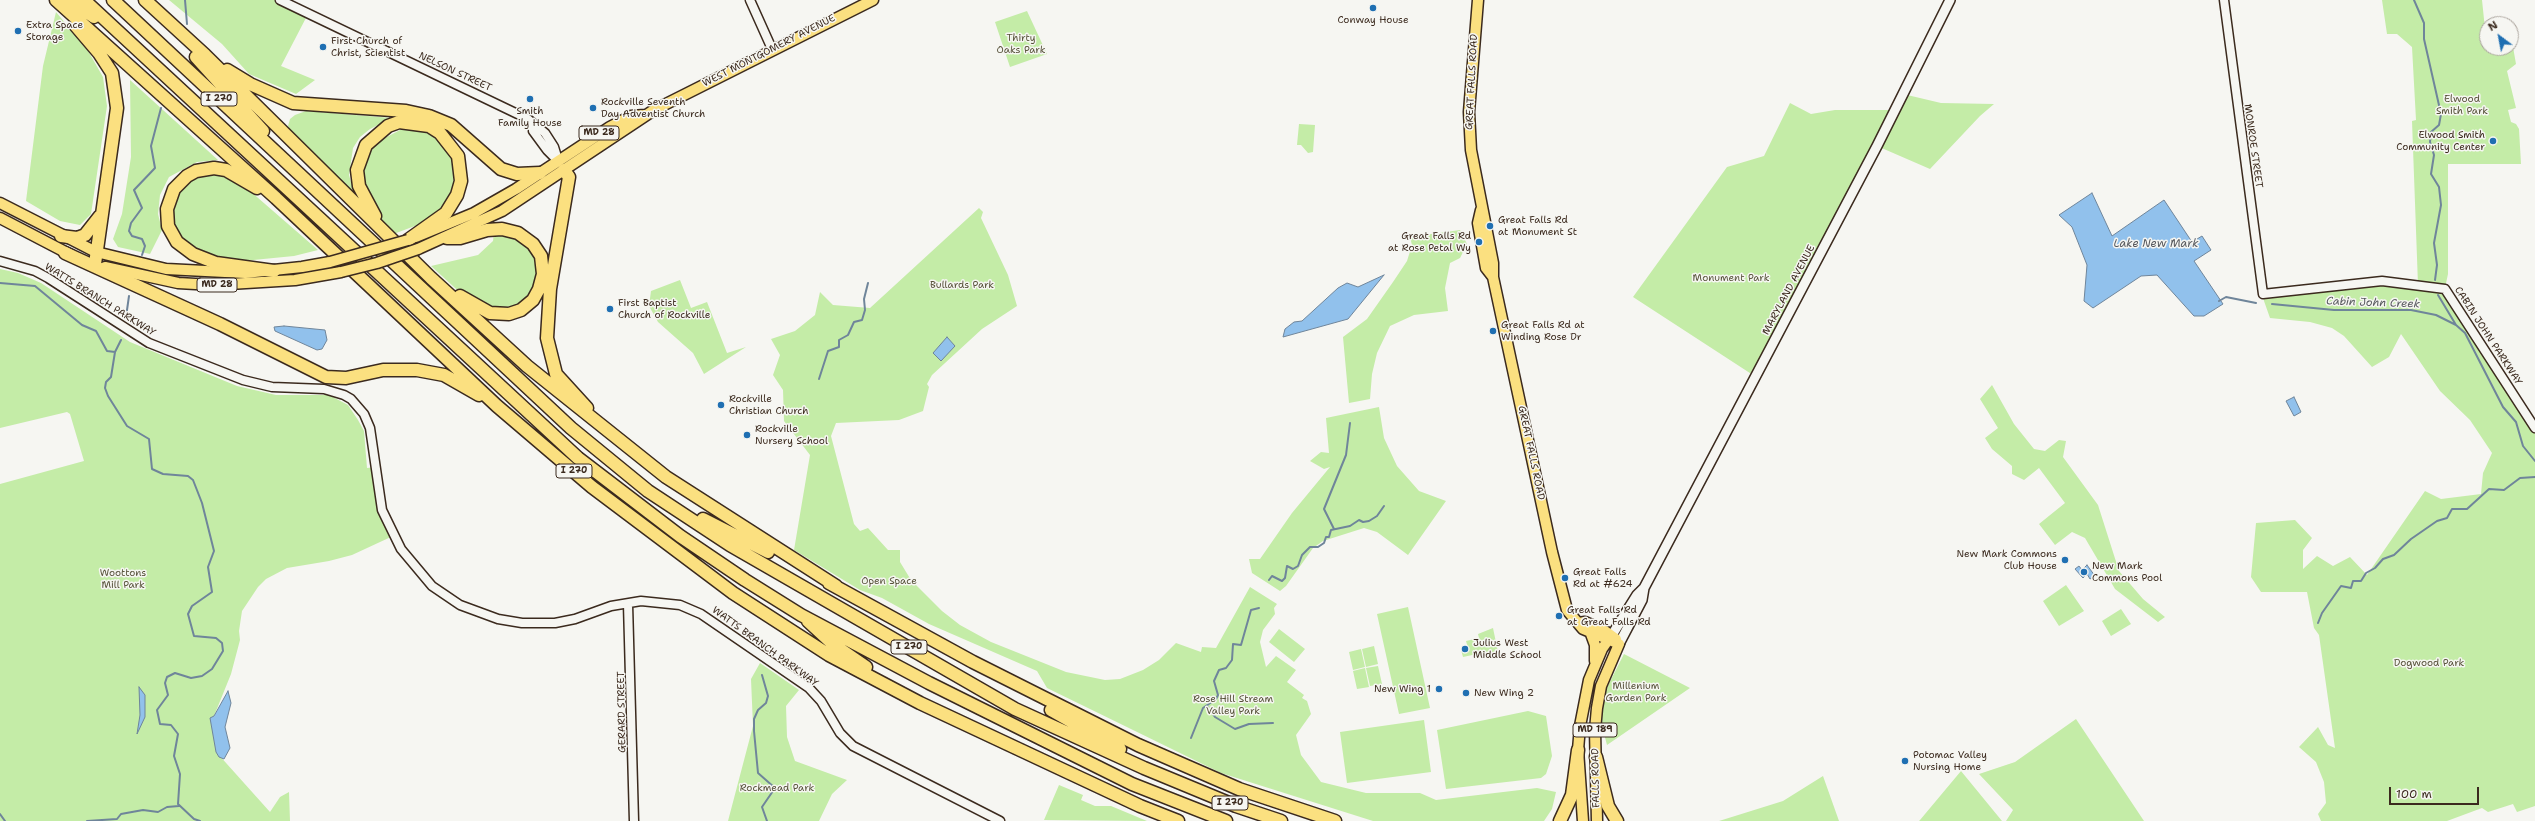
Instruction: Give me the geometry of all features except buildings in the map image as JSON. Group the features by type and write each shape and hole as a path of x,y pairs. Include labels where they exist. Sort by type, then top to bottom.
{"highway":[{"path":"52,0 99,53 112,72 117,108 95,264"},
{"name":"I 270","path":"56,0 276,198 497,406 592,486 733,593 829,655 920,703 1140,806 1178,821"},
{"path":"69,0 121,35"},
{"name":"I 270","path":"84,0 578,458 680,536 745,580 801,615 929,683 1132,784 1226,821"},
{"name":"I 270","path":"113,0 571,428 648,490 730,545 1015,709 1180,783 1281,821"},
{"path":"144,0 325,198"},
{"name":"I 270","path":"144,0 205,56 420,268 527,366 613,437 666,477 836,586 973,662 1138,745 1239,789 1309,814 1335,821"},
{"path":"205,56 250,84 293,103 406,111 429,116 451,125 501,169 517,174 540,174"},
{"path":"391,238 365,201 359,186 358,170 366,145 374,136 388,126 399,122 412,123 429,126 448,142 458,156 461,181 457,195 446,213 408,240"},
{"path":"561,165 569,177 550,289 547,338 556,374 613,437"},
{"path":"274,271 216,263 193,254 177,242 168,226 166,217 169,198 179,182 196,171 205,169 226,170 276,198"},
{"path":"61,236 77,238 87,233 102,214"},
{"path":"420,268 470,304 490,313 509,314 521,310 533,300 543,274 541,256 533,244 518,233 502,229 488,230 460,238 447,238"},
{"path":"65,253 215,322 326,376 346,378 383,370 426,372 444,375 497,406"},
{"path":"648,490 836,586"},
{"path":"801,615 834,646 920,703"},
{"path":"973,662 1063,717 1180,783"},
{"path":"1560,821 1572,795 1578,750"},
{"path":"1596,757 1608,806 1617,821"},
{"path":"1309,814 1344,821"}],"main road":[{"name":"WEST MONTGOMERY AVENUE","path":"95,264 144,277 178,282 213,284 295,280 340,272 377,263 447,238 502,211 561,165 645,115 772,49 873,0"},
{"name":"GREAT FALLS ROAD","path":"1478,0 1469,130 1481,210 1478,223 1486,268 1493,277 1563,602 1567,610 1579,622 1583,629 1592,634 1610,638"},
{"name":"MARYLAND AVENUE","path":"1620,644 1642,600 1644,588 1877,146 1950,0"},
{"name":"WEST MONTGOMERY AVENUE","path":"0,203 61,236 96,252 166,269 216,273 274,271 330,262 408,240 474,213 540,174 561,165"},
{"name":"MD 28","path":"0,218 65,253 95,264"},
{"name":"MARYLAND AVENUE","path":"1610,638 1636,595 1644,588"},
{"name":"GREAT FALLS ROAD","path":"1579,622 1585,622 1620,644"},
{"path":"1592,634 1595,645 1594,667"},
{"name":"FALLS ROAD","path":"1583,821 1578,750 1584,703 1594,667 1610,638"},
{"name":"FALLS ROAD","path":"1597,821 1596,723 1601,686 1620,644"}],"street":[{"name":"NELSON STREET","path":"280,0 509,109 533,124 539,126 554,147 561,165"},
{"path":"750,0 772,49"},
{"name":"MONROE STREET","path":"2224,0 2263,294"},
{"name":"WATTS BRANCH PARKWAY","path":"0,261 35,271 48,278 150,343 243,380 272,387 324,389 344,395 351,399 364,414 370,428 382,510 400,549 432,586 460,605 498,619 522,623 555,623 575,619 611,606 654,601 680,605 701,614 809,688 821,701 840,733 852,746 1000,821"},
{"name":"CABIN JOHN PARKWAY","path":"2263,294 2382,281 2445,288 2535,428"},
{"name":"GERARD STREET","path":"628,604 634,821"}],"green space":[{"path":"169,0 280,0 308,14 281,66 315,80 296,94 249,74 222,44"},
{"path":"2382,0 2482,0 2484,16 2479,16 2479,56 2515,56 2516,64 2507,71 2516,108 2508,110 2511,122 2516,124 2519,129 2521,164 2448,164 2448,274 2445,288 2535,428 2535,806 2517,812 2513,804 2488,812 2482,808 2447,821 2321,821 2318,814 2326,803 2324,782 2316,762 2299,747 2318,727 2328,745 2335,748 2319,635 2314,628 2307,592 2261,592 2251,577 2256,523 2295,520 2312,538 2303,550 2303,569 2317,556 2333,566 2350,557 2367,575 2425,491 2441,499 2481,494 2483,473 2492,453 2470,420 2440,391 2401,334 2389,357 2372,367 2344,336 2332,328 2310,322 2270,318 2264,301 2263,294 2341,284 2418,285 2412,121 2416,120 2412,47 2397,34 2387,34"},
{"name":"Thirty Oaks Park","path":"1027,11 1047,54 1010,67 995,22"},
{"path":"56,12 87,49 103,77 107,106 91,214 80,225 60,221 26,201 43,66"},
{"path":"130,80 218,160 197,162 169,177 160,195 158,214 162,230 150,254 118,247 113,239 122,214 131,157"},
{"name":"Monument Park","path":"1903,94 1941,103 1994,104 1980,116 1930,169 1877,146 1756,377 1633,297 1727,167 1764,156 1790,103 1811,114 1835,110 1894,110"},
{"path":"306,111 392,118 370,129 360,137 353,148 349,175 355,196 290,131 288,126 290,119 295,115"},
{"path":"1299,124 1315,125 1313,152 1308,153 1301,145 1297,145"},
{"path":"404,128 427,130 436,136 451,155 454,184 451,195 439,213 428,221 391,235 371,203 362,175 370,150 379,141"},
{"path":"208,172 222,174 242,184 318,250 294,256 243,261 208,255 192,248 181,239 171,218 175,196 192,178"},
{"path":"979,208 983,212 981,218 1008,275 1017,306 982,329 932,375 927,384 929,387 923,411 899,420 836,423 831,436 854,524 860,531 868,528 888,550 900,550 900,562 911,580 942,611 960,625 991,642 1066,672 1105,680 1120,679 1143,670 1159,660 1176,643 1201,652 1202,647 1216,648 1250,587 1277,604 1274,608 1275,614 1263,630 1260,642 1266,667 1276,656 1296,670 1287,682 1304,695 1302,698 1307,701 1311,714 1296,735 1301,755 1321,782 1366,793 1420,793 1436,800 1537,788 1556,792 1552,809 1544,821 1373,821 1221,773 1047,688 1037,671 929,624 882,598 860,590 794,550 810,455 784,421 783,390 773,375 780,355 771,339 795,331 815,315 820,292 833,305 870,308"},
{"path":"1460,230 1467,244 1460,258 1450,263 1445,288 1448,311 1414,315 1390,326 1377,353 1372,374 1370,399 1349,403 1343,337 1367,319 1393,282 1407,261 1412,245 1410,237"},
{"path":"494,233 512,234 531,249 534,258 537,277 531,294 515,306 491,308 466,298 431,266 478,255 493,241"},
{"name":"Woottons Mill Park","path":"0,269 18,273 41,283 130,342 237,386 276,395 329,395 348,405 364,431 367,468 376,467 382,510 393,536 352,555 329,561 287,568 266,579 258,587 242,611 239,631 240,640 231,674 212,721 218,754 270,812 280,797 289,792 290,821 0,821 0,484 84,461 70,414 67,412 0,428"},
{"path":"680,280 691,308 707,302 727,353 746,347 704,374 693,353 658,322 649,306 651,291"},
{"path":"1992,385 2014,424 2034,449 2045,451 2059,440 2066,441 2063,457 2098,505 2119,571 2143,599 2165,617 2158,622 2115,589 2085,538 2072,532 2055,545 2039,524 2065,503 2039,468 2024,480 2012,474 2012,466 1992,449 1985,438 1998,428 1980,399"},
{"path":"1379,407 1384,438 1397,466 1419,491 1446,501 1408,555 1377,532 1364,528 1323,541 1313,548 1286,586 1280,591 1252,573 1249,559 1260,559 1292,513 1330,467 1324,469 1310,461 1321,452 1329,453 1326,418"},
{"path":"2066,585 2084,611 2059,626 2043,601"},
{"path":"1408,607 1430,708 1399,714 1377,614"},
{"path":"2121,609 2131,624 2111,636 2102,621"},
{"path":"1493,628 1499,657 1493,658 1491,651 1463,657 1461,650 1468,648 1466,641 1479,638 1478,634"},
{"path":"1279,629 1305,649 1294,662 1269,642"},
{"path":"1374,646 1378,664 1366,667 1362,649"},
{"path":"1361,649 1365,667 1353,670 1349,652"},
{"name":"Millenium Garden Park","path":"1624,654 1690,688 1607,745 1597,707"},
{"name":"Rockmead Park","path":"760,663 799,690 786,706 787,737 795,761 847,780 832,794 819,821 728,821 753,726 751,679"},
{"path":"1378,666 1382,684 1370,686 1366,668"},
{"path":"1365,668 1369,687 1357,689 1353,671"},
{"path":"1528,711 1546,716 1552,756 1546,774 1541,778 1446,789 1437,730"},
{"path":"2076,719 2144,821 2006,821 2013,810 1979,774 2015,762"},
{"path":"1424,720 1431,772 1347,783 1340,732"},
{"path":"1961,771 2002,821 1919,821 1920,820"},
{"path":"1823,776 1839,821 1719,821 1783,801"},
{"path":"1059,785 1083,795 1081,800 1095,806 1111,806 1147,821 1044,820"}],"water":[{"name":"Lake New Mark","path":"2092,193 2112,236 2164,200 2192,242 2202,236 2211,250 2194,261 2223,304 2204,316 2194,316 2157,275 2141,276 2093,308 2084,301 2087,265 2072,227 2059,215"},
{"path":"1384,275 1348,319 1283,337 1285,329 1294,322 1302,321 1338,288 1347,283 1358,287"},
{"path":"284,326 325,330 327,340 322,349 317,350 275,331 274,327"},
{"path":"947,337 955,346 941,361 933,353"},
{"path":"2294,397 2301,412 2294,416 2286,401"},
{"name":"New Mark Commons Pool","path":"2087,565 2095,576 2090,579 2087,574 2083,578 2075,569 2079,566 2082,570"},
{"path":"139,687 145,695 145,717 137,734 140,715"},
{"path":"228,691 231,703 225,727 230,748 224,759 219,757 216,752 210,718 214,716"}],"waterway":[{"path":"185,0 187,24"},
{"path":"2414,0 2424,23 2424,39 2441,114 2439,125 2431,132 2430,142 2434,155 2431,174 2439,187 2441,205 2434,243 2437,265 2435,280"},
{"path":"142,255 145,246 142,239 132,236 129,231 131,223 142,208 134,190 155,168 151,146 161,108"},
{"path":"0,283 35,286 82,325 96,331 107,351 115,352"},
{"path":"819,379 828,351 839,347 839,340 848,335 854,322 862,320 865,310 864,299 868,283"},
{"path":"2438,295 2456,325"},
{"path":"126,317 129,296"},
{"name":"Cabin John Creek","path":"2219,301 2226,297 2256,303"},
{"name":"Cabin John Creek","path":"2272,304 2334,310 2411,310 2436,315 2456,325 2465,333 2503,407 2516,422 2523,446 2535,461"},
{"path":"121,340 115,352 111,377 106,382 105,388 108,396 127,426 149,439 152,469 163,474 188,476 193,480 202,503 214,551 208,567 212,592 192,606 188,614 194,636 216,638 222,643 223,651 212,669 202,676 191,678 175,673 167,677 165,683 168,695 157,710 160,724 171,725 178,734 174,756 180,774 178,804 194,819 200,821"},
{"path":"1334,529 1324,509 1346,455 1350,423"},
{"path":"2318,623 2322,613 2341,586 2351,588 2353,581 2361,581 2366,573 2375,568 2383,559 2394,555 2411,539 2437,521 2447,518 2452,509 2467,509 2489,489 2504,490 2520,478 2535,477"},
{"path":"1269,580 1272,576 1282,581 1285,578 1287,566 1293,569 1298,566 1302,555 1310,547 1318,547 1324,543 1326,537 1329,537 1331,530 1350,526 1359,520 1363,522 1369,521 1377,516 1384,506"},
{"path":"1191,738 1203,708 1216,699 1218,695 1214,681 1219,670 1226,668 1232,660 1233,644 1241,645 1251,610 1259,608"},
{"path":"762,675 768,696 766,703 758,710 754,719 754,731 758,773 775,788 762,807 767,821"},
{"path":"1207,706 1215,717 1235,729 1249,724 1273,723"},
{"path":"87,821 117,819 121,814 143,810 158,812 167,807 179,806"},
{"path":"0,814 5,821"}],"place":[{"name":"Conway House","path":"1373,8"},
{"name":"Extra Space Storage","path":"18,31"},
{"name":"First Church of Christ, Scientist","path":"323,47"},
{"name":"Smith Family House","path":"530,99"},
{"name":"Rockville Seventh Day Adventist Church","path":"593,108"},
{"name":"Elwood Smith Community Center","path":"2493,141"},
{"name":"Great Falls Rd at Monument St","path":"1490,226"},
{"name":"Great Falls Rd at Rose Petal Wy","path":"1479,242"},
{"name":"First Baptist Church of Rockville","path":"610,309"},
{"name":"Great Falls Rd at Winding Rose Dr","path":"1493,331"},
{"name":"Rockville Christian Church","path":"721,405"},
{"name":"Rockville Nursery School","path":"747,435"},
{"name":"New Mark Commons Club House","path":"2065,560"},
{"name":"New Mark Commons Pool","path":"2084,572"},
{"name":"Great Falls Rd at #624","path":"1565,578"},
{"name":"Great Falls Rd at Great Falls Rd","path":"1559,616"},
{"name":"Julius West Middle School","path":"1465,649"},
{"name":"New Wing 1","path":"1439,689"},
{"name":"New Wing 2","path":"1466,693"},
{"name":"Potomac Valley Nursing Home","path":"1905,761"}],"park label":[{"name":"Elwood Smith Park","path":"2462,104"},
{"name":"Bullards Park","path":"962,285"},
{"name":"Open Space","path":"889,581"},
{"name":"Dogwood Park","path":"2429,663"},
{"name":"Rose Hill Stream Valley Park","path":"1233,704"}]}
